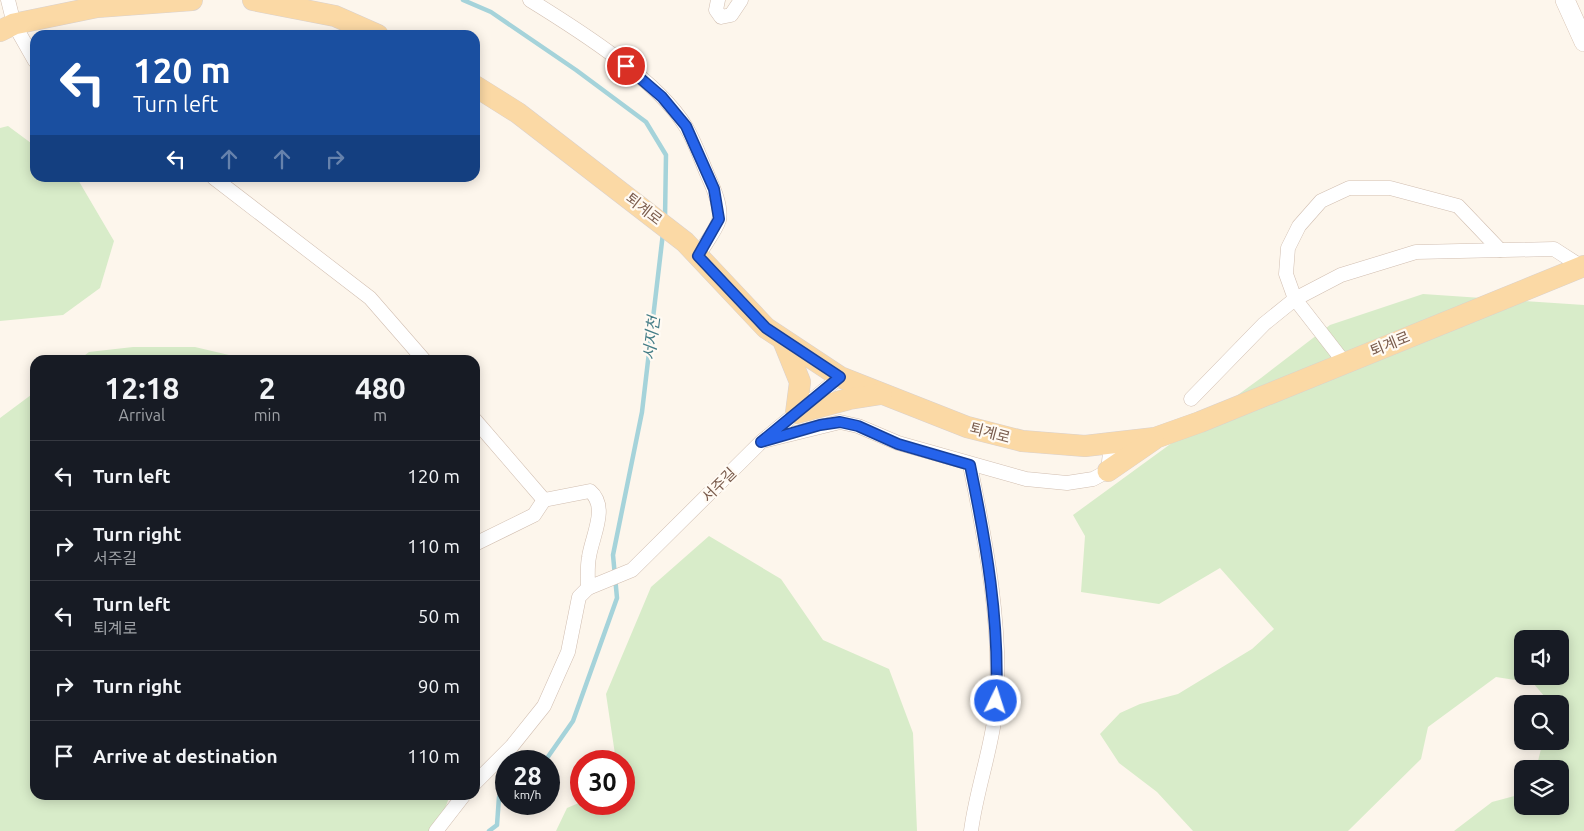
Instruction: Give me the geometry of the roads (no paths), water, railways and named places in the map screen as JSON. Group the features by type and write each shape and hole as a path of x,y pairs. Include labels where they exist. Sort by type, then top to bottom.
{"main road":[{"path":"7,28 98,7 192,0"},
{"path":"253,0 334,16 366,30"},
{"name":"퇴계로","path":"480,89 518,113 630,198 692,249 766,328 782,340 840,377 967,427 1022,441 1084,446 1155,438 1200,422 1583,266"},
{"path":"782,340 800,382 796,413 849,399 883,394"},
{"path":"1108,471 1155,438"}],"street":[{"path":"8,0 7,28 30,55"},
{"path":"530,0 570,24 626,66 662,97 686,126 714,189 719,219 692,249"},
{"path":"718,0 716,10 721,17 730,15 741,0"},
{"path":"1565,0 1584,42"},
{"path":"219,182 370,298 420,355"},
{"path":"1344,362 1295,299 1286,274 1288,248 1300,226 1321,201 1349,188 1390,188 1458,206 1500,250"},
{"path":"1191,399 1264,324 1295,299 1341,275 1416,252 1554,249 1583,266"},
{"name":"서주길","path":"591,587 632,570 761,442 840,377"},
{"path":"761,442 820,425 840,422 858,426 898,444 970,465 1026,479 1067,483 1093,479 1108,471 1111,443"},
{"path":"480,426 544,500"},
{"path":"970,465 981,519 994,620 997,673 995,716 972,831"},
{"path":"480,542 534,515 544,500 590,491 597,498 600,511 588,558 591,587 579,597 568,652 544,706 512,746 480,778"},
{"path":"436,831 460,800"}],"waterway":[{"name":"서지천","path":"463,0 491,12 576,70 646,122 666,155 665,218"},
{"name":"서지천","path":"553,750 573,721 617,598 613,555 642,412 663,233"},
{"name":"서지천","path":"489,831 497,825 498,815"}]}
